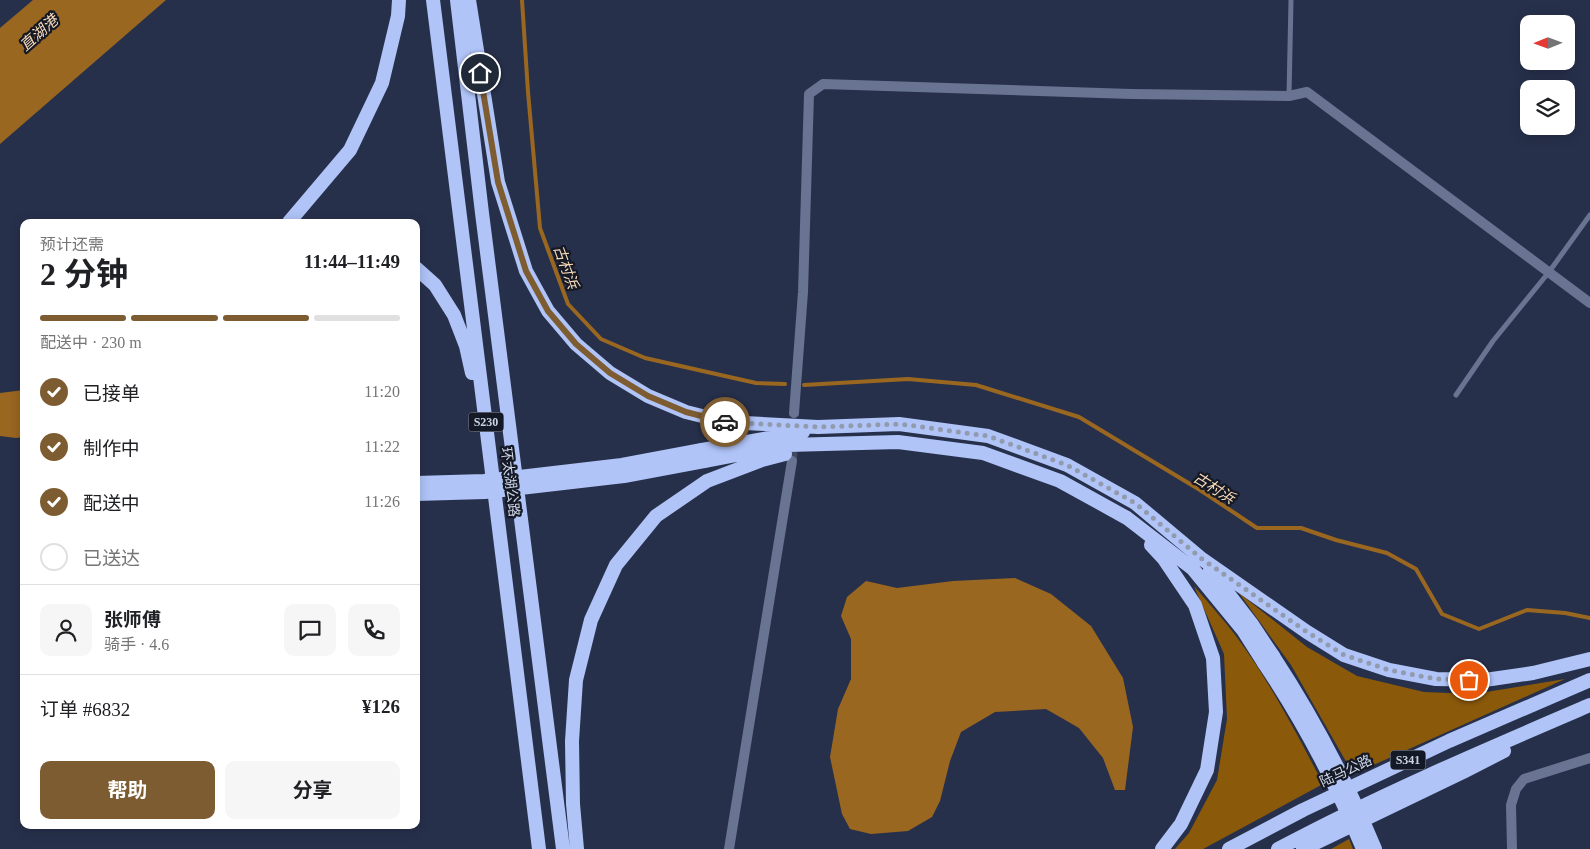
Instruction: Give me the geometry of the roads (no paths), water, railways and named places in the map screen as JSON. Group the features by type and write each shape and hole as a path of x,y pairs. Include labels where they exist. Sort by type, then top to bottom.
{"highway":[{"path":"291,219 350,150 382,83 398,16 399,0"},
{"name":"环太湖公路","path":"433,0 539,846"},
{"name":"环太湖公路","path":"457,0 562,844"},
{"path":"469,0 498,182 526,271 548,311 576,344 610,373 648,396 686,412 726,422 818,427 900,424 988,436 1067,465 1135,503 1202,559 1307,632 1344,655 1389,670 1436,679 1485,680 1533,674 1590,659"},
{"path":"420,272 435,285 454,315 466,346 474,379 497,560 526,740"},
{"path":"420,494 485,492 624,476 818,427"},
{"path":"420,483 484,482 788,445 898,442 983,453 1060,481 1127,518 1193,569 1295,689 1333,759 1375,849"},
{"path":"576,843 572,741 576,680 591,620 616,565 656,516 707,481 762,460 819,445"},
{"path":"1127,518 1164,559 1195,605 1213,658 1216,712 1208,770 1181,824 1162,849"},
{"path":"1202,559 1251,624 1286,695 1324,764 1363,849"},
{"name":"陆马公路","path":"1229,849 1303,810 1449,741 1590,680"},
{"path":"1303,849 1463,772 1590,705"},
{"name":"S341","path":"1278,849 1313,830 1458,762 1590,705"}],"street":[{"path":"794,413 803,292 809,94 823,84 1131,94 1289,96 1306,92 1590,303"},
{"path":"729,849 792,461"},
{"path":"1512,849 1511,805 1516,789 1524,779 1590,758"}],"lane":[{"path":"1289,96 1291,0"},
{"path":"1456,395 1493,341 1549,272 1590,215"}],"water":[{"name":"直湖港","path":"33,0 166,0 0,144 0,28"},
{"path":"20,390 20,438 0,436 0,393"},
{"path":"1015,578 1051,594 1091,626 1123,678 1133,727 1125,790 1115,790 1103,758 1079,728 1046,709 995,712 961,732 950,761 940,801 932,817 908,831 871,834 850,829 842,814 830,757 838,709 851,679 851,639 841,616 847,597 866,581 897,588 953,581"}],"waterway":[{"name":"古村浜","path":"522,0 540,228 568,304 601,339 645,358 756,383 785,384"},
{"name":"古村浜","path":"804,385 908,379 976,385 1079,417 1200,490 1257,528 1301,528 1336,540 1387,553 1416,569 1442,614 1479,629 1527,610 1565,613 1590,618"}],"tunnel":[{"path":"792,461 794,413"}]}
